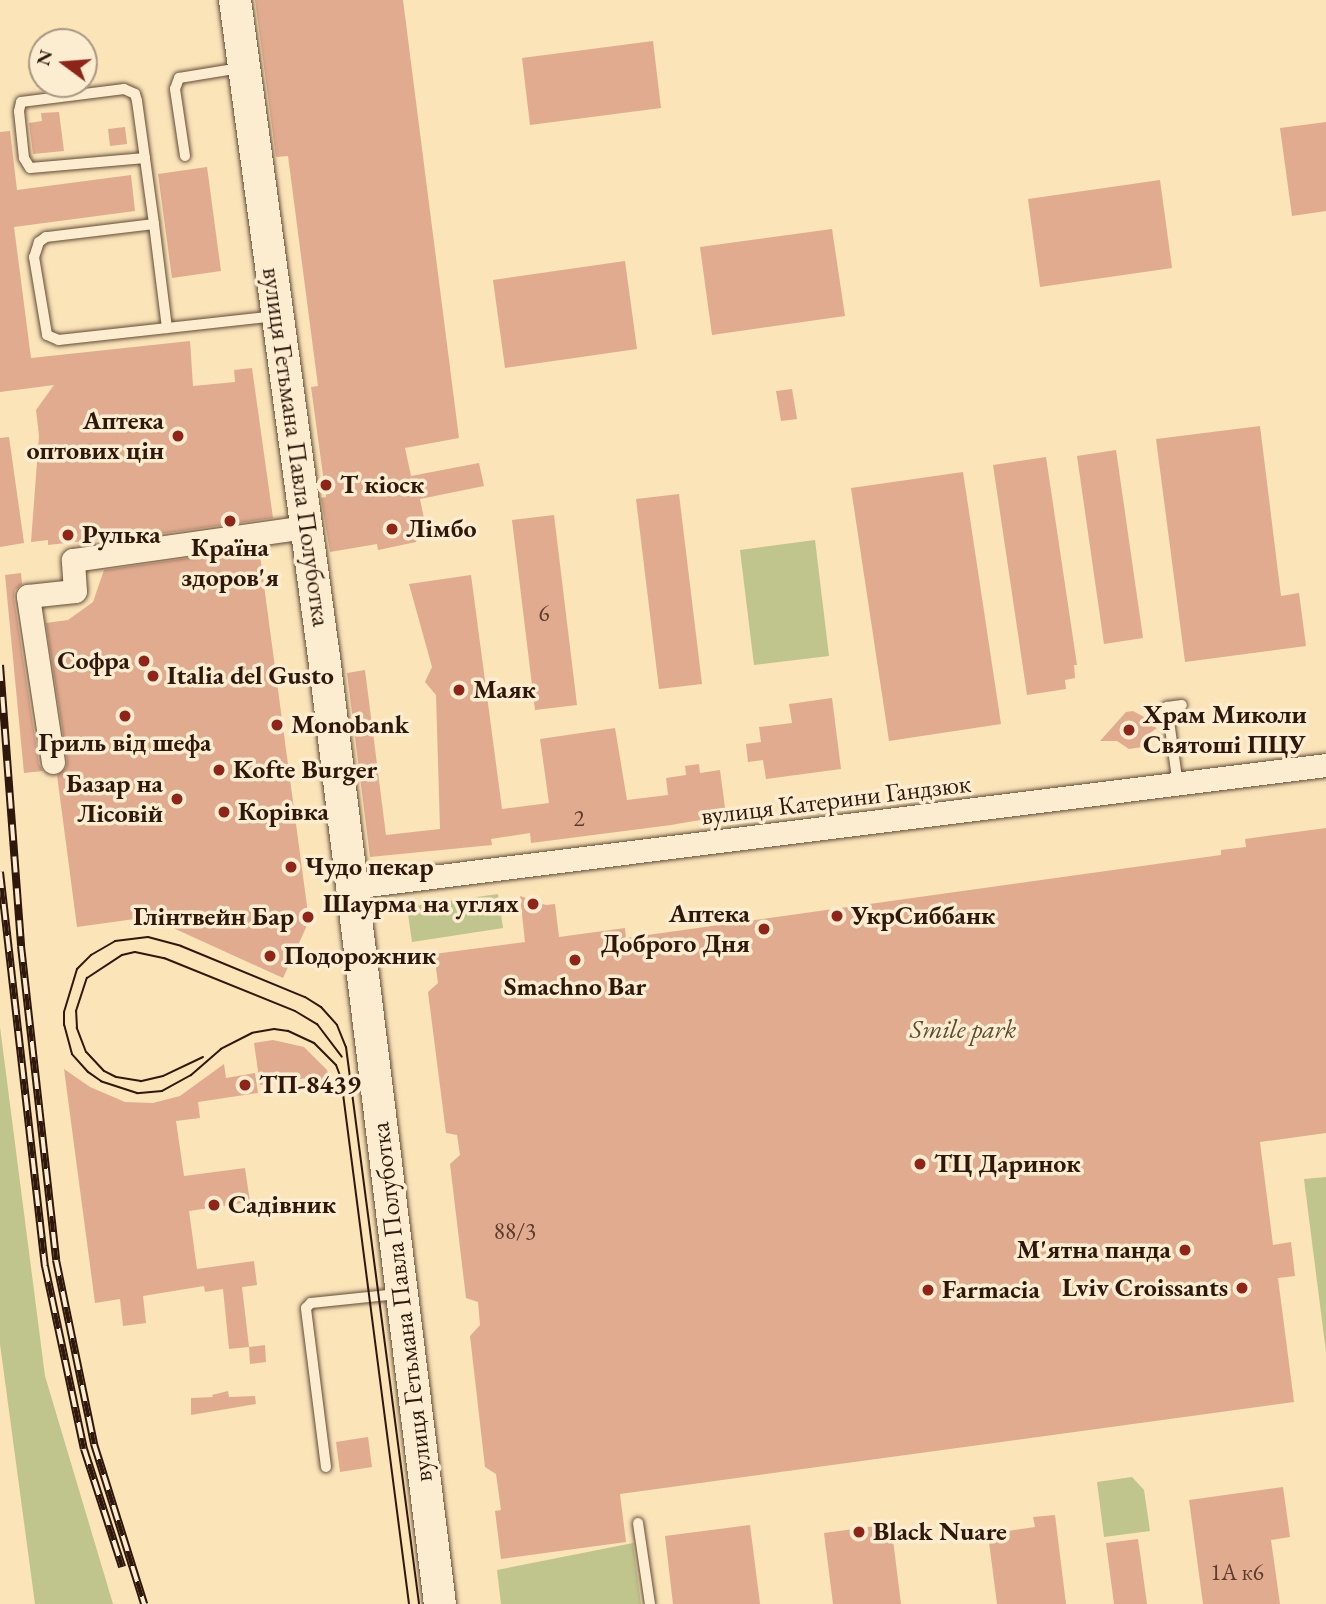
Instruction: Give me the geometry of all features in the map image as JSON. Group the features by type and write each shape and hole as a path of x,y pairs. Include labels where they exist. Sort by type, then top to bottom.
{"street":[{"name":"вулиця Гетьмана Павла Полуботка","path":"235,0 306,527 440,1604"},
{"path":"53,762 28,596 75,591 74,560 306,527"},
{"name":"вулиця Катерини Гандзюк","path":"352,887 1326,765"}],"lane":[{"path":"185,156 175,89 179,78 244,68"},
{"path":"145,158 30,168 24,158 19,106 26,100 130,90 137,101 145,158 167,328"},
{"path":"153,224 47,237 39,242 34,257 45,330 52,339 278,316"},
{"path":"1178,785 1167,707 1182,705"},
{"path":"326,1467 306,1308 311,1303 400,1294"},
{"path":"638,1523 650,1604"}],"green space":[{"path":"815,540 829,656 754,665 740,550"},
{"path":"498,894 503,928 412,942 407,907"},
{"path":"0,1027 45,1376 113,1604 35,1604 0,1344"},
{"path":"1326,1177 1326,1352 1304,1179"},
{"path":"1132,1477 1144,1490 1150,1531 1104,1537 1097,1482"},
{"path":"633,1543 641,1604 501,1604 497,1570"}],"building":[{"path":"255,0 403,0 459,438 405,448 411,476 479,463 484,486 420,499 427,533 419,534 416,542 378,550 377,544 330,552 321,498 326,497 311,387 318,386 288,156 276,157"},
{"path":"653,41 661,108 530,125 522,58"},
{"path":"59,112 64,151 33,154 29,123 42,121 41,113"},
{"path":"1326,122 1326,211 1292,216 1280,128"},
{"path":"125,127 127,144 110,146 108,129"},
{"path":"10,131 17,190 131,175 135,211 14,227 31,358 190,341 193,386 235,382 234,370 252,368 273,518 103,542 102,539 48,545 48,540 31,542 39,436 36,410 54,385 0,392 0,132"},
{"path":"207,167 221,271 172,278 158,174"},
{"path":"1160,180 1172,268 1040,287 1028,199"},
{"path":"832,229 845,316 712,335 700,247"},
{"path":"625,261 637,349 505,368 493,280"},
{"path":"792,389 797,419 781,421 776,391"},
{"path":"1260,426 1281,596 1299,593 1306,646 1185,662 1156,439"},
{"path":"9,437 24,543 0,547 0,438"},
{"path":"1116,450 1143,638 1104,644 1077,456"},
{"path":"1046,457 1077,665 1074,665 1075,678 1065,680 1066,689 1027,695 993,465"},
{"path":"963,472 1001,724 889,741 851,488"},
{"path":"679,494 702,684 659,689 636,499"},
{"path":"554,515 577,705 535,710 512,520"},
{"name":"Базар на Лісовій","path":"259,548 309,921 283,978 149,917 77,927 57,775 66,768 67,760 46,623 68,620 93,602 104,570"},
{"path":"21,573 22,584 15,590 14,598 39,764 43,771 24,773 5,575"},
{"path":"471,575 502,809 549,803 540,739 615,728 627,800 668,795 666,778 686,775 685,766 699,764 700,773 720,770 725,808 705,811 706,819 671,825 531,843 530,833 491,839 492,845 370,857 347,673 365,670 386,835 440,829 436,695 425,682 432,667 409,584"},
{"path":"832,698 841,769 766,779 763,760 748,762 746,744 761,742 759,727 792,723 789,704"},
{"name":"Храм Миколи Святоші ПЦУ","path":"1133,711 1144,717 1145,723 1157,728 1147,735 1149,746 1129,749 1117,741 1100,741 1126,712"},
{"name":"ТЦ Даринок","path":"1326,828 1326,1133 1260,1142 1273,1245 1291,1242 1295,1276 1278,1278 1294,1402 620,1494 626,1542 501,1559 495,1511 501,1510 496,1474 485,1467 470,1336 480,1325 478,1302 466,1298 450,1164 460,1155 457,1135 446,1133 428,992 438,983 434,954 525,942 520,896 546,905 555,904 559,937 625,928 626,938 1221,855 1221,850 1246,847 1245,839"},
{"path":"273,1040 304,1047 327,1070 332,1086 308,1089 307,1078 260,1085 254,1043"},
{"path":"224,1064 226,1078 255,1073 258,1093 198,1102 200,1118 176,1121 184,1176 245,1168 250,1202 189,1211 197,1269 254,1261 257,1285 242,1287 249,1347 229,1349 223,1289 205,1292 204,1286 143,1296 146,1323 123,1326 120,1299 95,1303 64,1069 90,1087 125,1102 153,1103 180,1096"},
{"path":"265,1345 266,1362 250,1364 249,1347"},
{"path":"228,1391 229,1397 255,1396 256,1404 191,1415 191,1398 213,1397 212,1395"},
{"path":"368,1437 372,1467 340,1472 336,1442"},
{"path":"1283,1487 1290,1537 1271,1540 1280,1604 1203,1604 1189,1500"},
{"path":"1055,1515 1066,1604 997,1604 988,1534 1035,1527 1033,1517"},
{"path":"891,1524 901,1604 833,1604 824,1533"},
{"path":"750,1525 760,1604 673,1604 665,1536"},
{"path":"1138,1539 1147,1604 1114,1604 1106,1543"}],"tram line":[{"path":"409,1604 341,1078 336,1065 314,1043 288,1031 274,1029 252,1033 221,1049 191,1075 162,1091 137,1093 101,1081 88,1072 72,1054 64,1025 64,1012 77,969 91,955 115,941 148,937 181,946 305,997 321,1007 337,1025 346,1047 419,1604"},
{"path":"203,1057 163,1076 141,1081 116,1077 104,1071 86,1052 77,1028 76,1011 87,978 122,955 135,952 164,958 295,1011 317,1024 342,1057"}],"railway":[{"path":"0,665 21,946 56,1260 94,1444 144,1604"},
{"path":"0,872 45,1266 84,1449 122,1567"}],"place":[{"name":"Аптека оптових цін","path":"178,436"},
{"name":"Т кіоск","path":"326,485"},
{"name":"Країна здоров'я","path":"230,521"},
{"name":"Лімбо","path":"392,529"},
{"name":"Рулька","path":"68,535"},
{"name":"Софра","path":"144,661"},
{"name":"Italia del Gusto","path":"153,676"},
{"name":"Маяк","path":"459,690"},
{"name":"Гриль від шефа","path":"125,716"},
{"name":"Monobank","path":"277,725"},
{"name":"Храм Миколи Святоші ПЦУ","path":"1129,730"},
{"name":"Kofte Burger","path":"219,770"},
{"name":"Базар на Лісовій","path":"177,799"},
{"name":"Корівка","path":"224,812"},
{"name":"Чудо пекар","path":"291,867"},
{"name":"Шаурма на углях","path":"533,904"},
{"name":"УкрСиббанк","path":"837,916"},
{"name":"Глінтвейн Бар","path":"308,917"},
{"name":"Аптека Доброго Дня","path":"764,929"},
{"name":"Подорожник","path":"270,956"},
{"name":"Smachno Bar","path":"575,960"},
{"name":"ТП-8439","path":"245,1085"},
{"name":"ТЦ Даринок","path":"920,1164"},
{"name":"Садівник","path":"214,1205"},
{"name":"М'ятна панда","path":"1185,1250"},
{"name":"Lviv Croissants","path":"1242,1288"},
{"name":"Farmacia","path":"928,1290"},
{"name":"Black Nuare","path":"859,1532"}],"park label":[{"name":"Smile park","path":"963,1030"}]}
